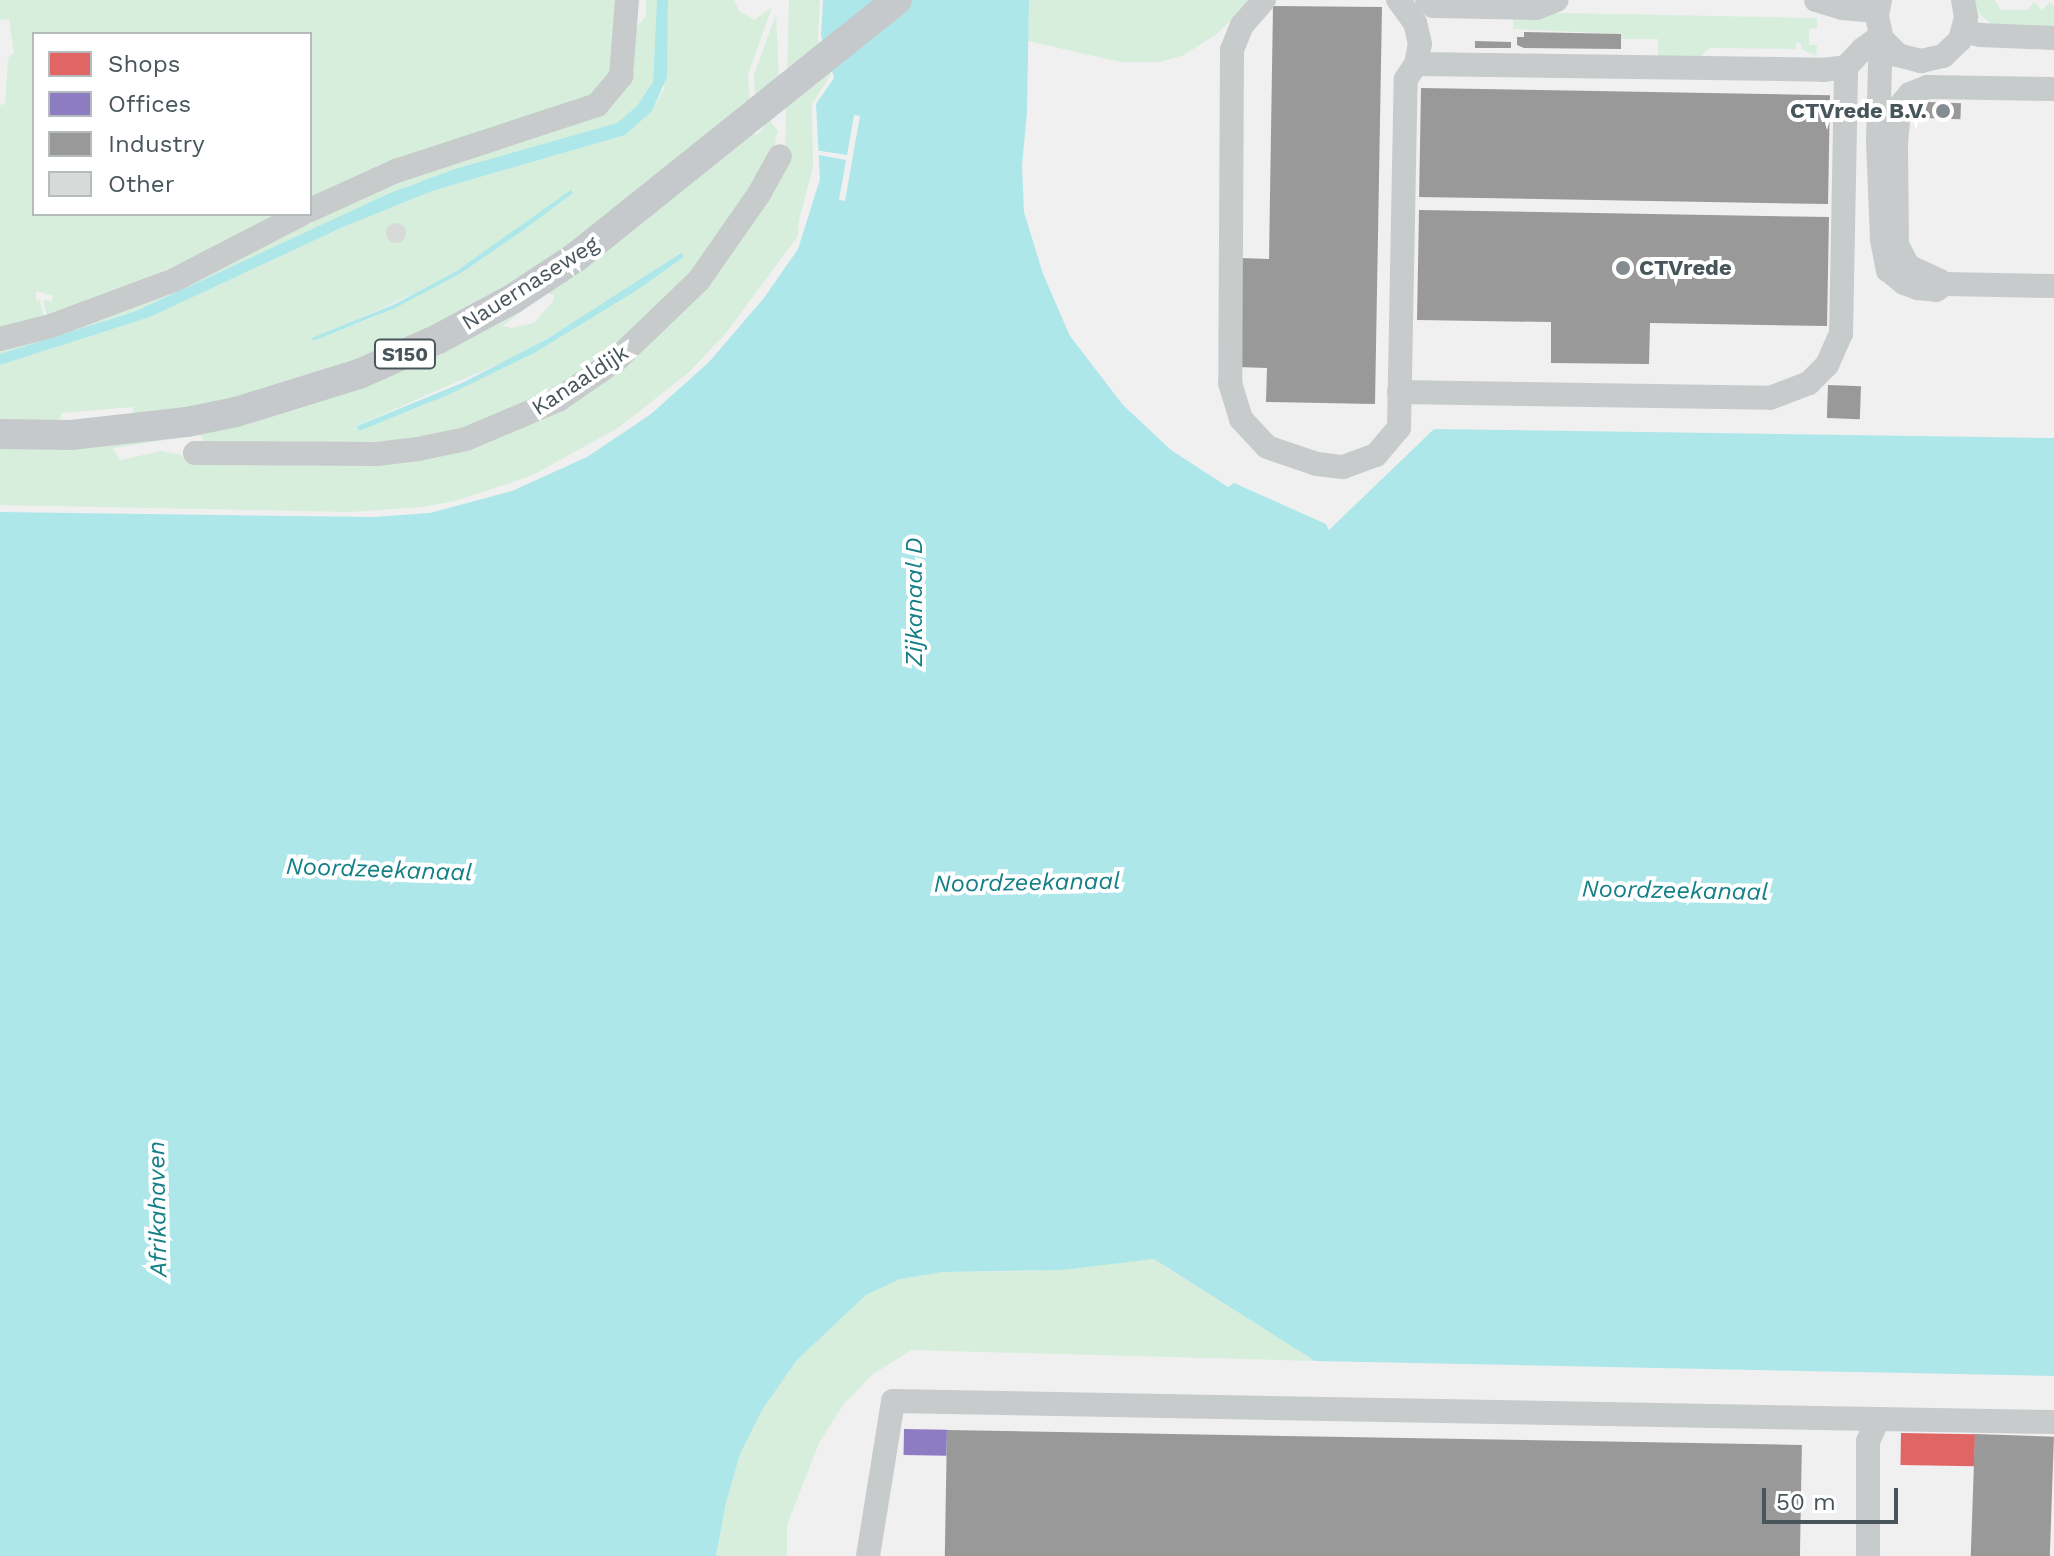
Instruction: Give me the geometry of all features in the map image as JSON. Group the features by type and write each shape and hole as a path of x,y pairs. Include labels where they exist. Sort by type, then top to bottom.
{"main road":[{"name":"Nauernaseweg","path":"0,434 71,435 187,422 280,400 399,357 477,319 564,265 897,0"}],"street":[{"path":"312,209 396,171 597,105 621,76 627,0"},
{"path":"1264,0 1242,25 1232,50 1227,357 1236,408 1248,429 1267,447 1304,461 1343,467 1376,455 1399,428 1406,79 1416,64 1419,33 1398,0"},
{"path":"1427,0 1433,6 1536,8 1557,0"},
{"path":"1816,0 1842,8 1878,5 1885,42 1879,76 1883,251 1888,270 1904,283 1936,290 1945,284"},
{"path":"1885,42 1909,60 1932,60 1953,49 1963,31 1966,17 1963,0"},
{"path":"1963,31 1980,35 2054,38"},
{"path":"1416,64 1823,70 1846,67 1863,49 1885,42"},
{"path":"1399,392 1770,398 1809,383 1827,365 1841,334 1846,67"},
{"path":"2054,89 1927,87 1910,94 1899,107 1896,144 1897,244 1908,266 1945,284 2054,286"},
{"name":"Kanaaldijk","path":"195,453 377,454 418,449 466,439 558,400 616,360 699,280 759,194 780,156"},
{"path":"0,339 51,326 174,280 298,216"},
{"path":"868,1556 893,1401 2054,1422"},
{"path":"1868,1556 1868,1441 1878,1419"}],"green space":[{"path":"0,0 621,0 620,40 603,92 312,203 312,32 32,32 32,216 275,216 277,220 48,322 43,300 52,301 53,296 36,291 36,300 40,301 45,322 0,334 0,105 5,104 8,58 14,53 9,19 0,20"},
{"path":"646,0 657,0 653,82 637,106 617,123 410,185 136,311 0,354 0,345 373,188 595,116 637,26 646,16"},
{"path":"668,0 734,0 739,11 754,20 772,7 748,75 750,103 745,102 622,210 505,291 342,369 310,374 220,404 134,416 133,407 61,413 61,418 52,422 0,426 0,365 150,317 343,227 432,191 625,135 652,111 664,89","holes":["571,191 573,193 461,273 370,319 312,340 437,283"]},
{"path":"789,0 820,0 818,39 831,74 812,104 813,167 799,220 798,236 726,333 688,373 618,428 531,476 455,501 422,507 351,512 0,505 0,446 116,442 234,422 336,393 444,348 546,290 726,152 754,133 757,135 769,120 778,131 769,170 700,271 665,310 617,354 578,383 528,410 459,437 383,449 273,444 202,446 203,439 199,435 113,448 120,460 162,451 185,456 335,458 419,453 487,436 532,418 579,392 632,352 678,308 730,245 776,177 785,148","holes":["680,253 684,257 661,273 534,353 423,406 359,430 358,425 519,355 600,307","547,293 554,295 554,300 534,323 511,328 502,326"]},
{"path":"1029,0 1250,0 1218,33 1184,55 1160,62 1121,62 1028,41"},
{"path":"1974,0 1995,0 2001,10 2027,10 2034,2 2042,10 2050,2 2054,6 2054,28 1991,24 1978,12"},
{"path":"1513,12 1817,18 1817,28 1809,29 1809,45 1817,45 1816,56 1801,49 1801,43 1796,43 1795,49 1710,48 1701,56 1658,56 1658,39 1621,39 1621,34 1513,29"},
{"path":"776,14 779,79 755,99 754,75"},
{"path":"1154,1259 1315,1361 911,1350 872,1375 843,1405 819,1443 787,1525 787,1556 716,1556 726,1503 740,1454 762,1410 797,1360 866,1295 900,1279 943,1272 1035,1271"}],"water":[{"path":"657,0 668,0 667,77 652,111 625,135 432,191 343,227 150,317 0,365 0,354 136,311 390,193 455,169 617,123 637,106 653,82"},
{"path":"823,0 1029,0 1027,111 1022,166 1024,212 1043,274 1070,336 1123,405 1171,450 1228,487 1234,483 1326,524 1329,530 1434,429 2054,438 2054,1376 1315,1361 1154,1259 1061,1270 943,1272 900,1279 866,1295 797,1360 762,1410 740,1454 726,1503 716,1556 0,1556 0,512 372,517 430,513 512,491 587,457 651,414 709,362 764,298 798,249 820,179 816,104 834,78 821,36"},
{"path":"571,190 573,193 461,273 395,308 313,341 312,338 395,304 455,272"},
{"path":"681,253 684,257 634,292 534,353 448,395 359,431 357,426 462,383 547,339"}],"pier":[{"path":"854,115 860,116 845,201 839,200 846,160 813,154 814,150 847,155"}],"building: Shops":[{"path":"1901,1433 1975,1434 1974,1466 1900,1465"}],"building: Offices":[{"path":"904,1429 947,1430 947,1456 904,1455"}],"building: Industry":[{"path":"1273,6 1382,7 1375,404 1266,402 1267,368 1238,367 1240,258 1269,259"},
{"path":"1524,32 1621,34 1621,49 1524,48 1517,45 1517,37 1524,37"},
{"path":"1475,41 1511,42 1511,48 1475,48"},
{"path":"1421,88 1830,95 1828,204 1419,197"},
{"path":"1926,102 1961,103 1960,119 1925,118"},
{"name":"CTVrede","path":"1419,210 1829,217 1827,326 1650,323 1649,364 1551,363 1551,322 1417,320"},
{"path":"1828,385 1861,386 1860,419 1827,418"},
{"path":"947,1430 1802,1445 1800,1556 945,1556"},
{"path":"1975,1434 2054,1437 2050,1556 1971,1556"}],"building: Other":[{"path":"396,223 403,226 406,233 403,240 396,243 389,240 386,233 389,226"}],"place":[{"name":"CTVrede B.V.","path":"1943,111"},
{"name":"CTVrede","path":"1623,268"}],"water label":[{"name":"Zijkanaal D","path":"915,602"},
{"name":"Noordzeekanaal","path":"379,870"},
{"name":"Noordzeekanaal","path":"1027,883"},
{"name":"Noordzeekanaal","path":"1675,891"},
{"name":"Afrikahaven","path":"158,1209"}]}
